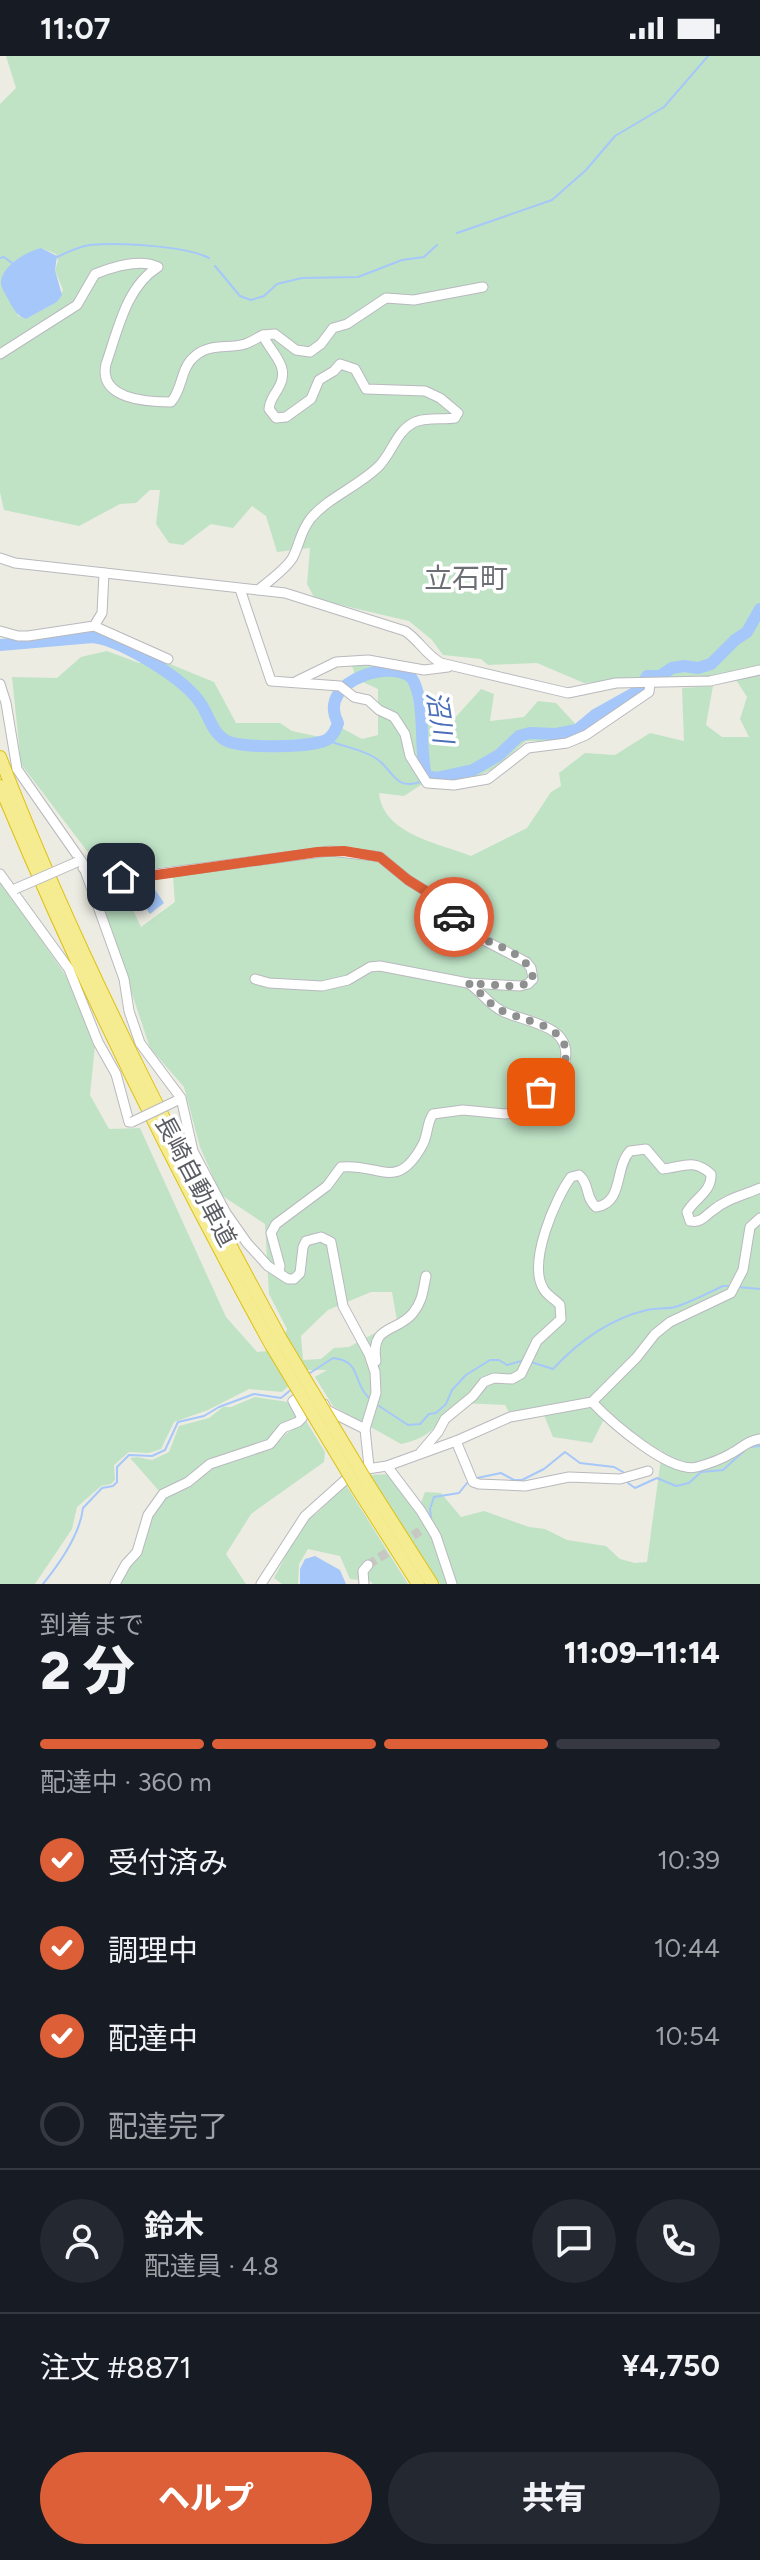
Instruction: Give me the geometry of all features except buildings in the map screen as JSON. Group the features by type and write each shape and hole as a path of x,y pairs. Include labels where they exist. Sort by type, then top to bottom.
{"highway":[{"name":"長崎自動車道","path":"0,757 132,1055 276,1342"},
{"name":"長崎自動車道","path":"0,786 62,932 197,1208 418,1584"},
{"name":"長崎自動車道","path":"362,1485 432,1584"}],"street":[{"path":"0,354 77,305 95,274 118,266 147,263 158,267 143,278 134,291 106,364 106,381 118,392 143,402 171,402 176,396 184,369 195,355 211,347 245,344 263,335 275,334 296,350 310,352 321,344 333,328 347,324 386,298 414,300 483,287"},
{"path":"258,590 290,562 299,537 320,509 374,470 406,429 413,423 455,418 458,413 440,398 425,391 366,389 355,369 340,364 319,380 311,399 286,417 276,418 269,409 269,403 280,387 282,368 263,335"},
{"path":"0,558 15,563 285,593 405,631 434,659 451,666 568,693 616,683 710,681 760,670"},
{"path":"94,626 102,613 104,573"},
{"path":"240,589 271,681 343,688 354,697 368,700 394,717 405,734 410,756 427,783 454,785 488,779 528,748 567,743 586,735 649,692 650,683"},
{"path":"0,631 28,636 94,626 168,659"},
{"path":"296,682 336,662 368,660 424,670 451,666"},
{"path":"0,684 17,769 81,864 124,979 129,1011 140,1043 178,1099 193,1151 226,1213 254,1252 288,1279 294,1279 300,1273 303,1247 310,1238 321,1237 331,1242 343,1306 369,1354 375,1372"},
{"path":"81,864 104,880 111,880 330,851 380,857 408,880 442,901 466,929 526,962 533,974 532,982 520,986 468,983 380,966 370,967 348,980 322,986 269,983 255,979"},
{"path":"12,890 81,864"},
{"path":"0,874 69,969 98,1042 116,1074 129,1122 178,1099"},
{"path":"279,1273 271,1233 276,1224 327,1186 341,1167 353,1166 370,1171 399,1170 410,1165 424,1142 429,1117 433,1114 463,1110 505,1114 521,1111 537,1099 545,1084 565,1061 565,1048 550,1028 502,1011 468,983"},
{"path":"421,1452 445,1419 473,1396 484,1382 494,1378 512,1379 521,1374 537,1341 561,1319 560,1305 543,1290 540,1281 540,1244 571,1177 582,1177 590,1202 596,1207 611,1199 619,1186 620,1169 630,1151 646,1149 663,1169 689,1163 700,1165 711,1174 711,1179 706,1191 687,1212 690,1221 695,1223 727,1201 760,1188"},
{"path":"261,1584 305,1516 344,1481 369,1467 387,1466 510,1417 592,1402 670,1322 728,1295 743,1270 750,1227 760,1218"},
{"path":"369,1467 365,1429 376,1393 377,1341 381,1334 409,1318 416,1310 423,1297 426,1276"},
{"path":"115,1584 137,1552 148,1515 163,1494 188,1482 210,1464 270,1444 283,1428 302,1418 293,1401 315,1387 327,1410 365,1429"},
{"path":"592,1402 642,1445 685,1468 710,1462 732,1453 748,1441 760,1439"},
{"path":"456,1441 473,1482 479,1484 525,1486 569,1477 620,1479 648,1471"},
{"path":"387,1466 425,1528 436,1536 452,1584"},
{"path":"364,1584 363,1571 368,1565"}],"green space":[{"path":"6,56 760,56 760,1584 440,1584 369,1475 390,1474 413,1507 421,1503 425,1492 441,1493 461,1517 484,1511 529,1527 545,1529 567,1540 606,1546 620,1559 635,1563 647,1562 662,1451 640,1441 625,1425 603,1421 592,1443 553,1437 543,1413 512,1418 505,1405 460,1403 428,1433 401,1444 333,1406 315,1377 327,1370 306,1370 282,1392 249,1389 208,1410 174,1422 161,1449 149,1453 129,1452 114,1465 115,1480 101,1486 77,1507 72,1529 35,1584 0,1584 0,875 3,884 73,986 95,1046 90,1095 109,1129 140,1128 226,1317 257,1352 280,1350 287,1329 269,1294 265,1224 221,1195 200,1147 184,1087 150,1048 93,877 90,855 21,764 12,677 57,678 81,657 107,651 139,663 165,662 214,682 236,723 280,723 292,731 320,737 340,727 362,739 378,735 378,689 356,679 352,665 381,664 407,669 416,715 454,719 481,689 494,694 490,721 524,717 538,701 556,703 582,731 553,741 526,741 495,768 474,778 427,781 404,796 379,793 383,807 401,828 471,856 527,828 551,792 561,786 559,773 585,753 615,755 650,733 684,741 682,688 713,686 706,725 722,737 749,737 740,719 747,697 736,680 639,678 584,683 537,663 488,665 481,659 443,655 432,640 409,621 315,599 307,584 310,548 277,552 266,516 252,506 233,528 211,524 183,545 169,543 156,524 160,490 150,490 136,503 120,504 79,526 4,510 0,492 0,104 16,88","holes":["41,248 56,254 58,261 55,270 63,290 57,302 26,319 18,316 3,275 14,262","172,866 175,902 141,927 116,874","371,1292 392,1292 397,1321 349,1347 334,1348 321,1359 303,1360 301,1336 328,1310"]},
{"path":"255,1397 288,1402 298,1417 282,1424 268,1441 207,1461 184,1483 160,1492 130,1458 152,1460 169,1452 179,1426 209,1418 223,1407"},
{"path":"306,1421 325,1452 324,1462 251,1514 226,1554 246,1584 119,1584 122,1574 142,1552 151,1518 164,1498 190,1487 213,1468 272,1449 286,1434"},
{"path":"346,1485 408,1584 373,1584 350,1579 340,1556 308,1549 299,1564 298,1584 282,1584 274,1578 306,1517 316,1514"}],"water":[{"path":"41,248 57,256 55,270 62,295 57,302 26,319 12,307 1,284 2,278 15,261"},
{"path":"152,885 164,903 150,914 137,896"},
{"path":"315,1556 340,1570 346,1584 300,1584 300,1569 305,1559"}],"waterway":[{"path":"457,233 552,200 586,170 615,136 664,107 708,56"},
{"path":"55,258 72,250 102,244 169,248 209,258"},
{"path":"215,266 240,296 251,300 264,296 277,284 302,278 358,277 402,260 424,257 437,245"},
{"path":"0,258 4,257 12,263"},
{"name":"沼川","path":"0,645 93,637 106,640 136,653 168,673 193,694 221,737 245,745 293,746 328,739 338,723 334,707 338,694 349,683 379,672 407,674 418,693 426,776 436,778 473,770 499,755 519,736 577,730 595,715 638,691 647,676 660,676 672,668 698,668 711,664 747,632 760,609"},
{"path":"327,740 371,756 405,784 420,782"},
{"path":"531,1362 553,1369 584,1340 607,1325 651,1309 674,1307 723,1286 731,1286"},
{"path":"737,1287 760,1289"},
{"path":"310,1373 333,1358 342,1360 353,1368 369,1398"},
{"path":"379,1406 408,1425 420,1424 429,1414 436,1413 446,1404 452,1390 466,1375 490,1360 499,1360 507,1365 525,1360"},
{"path":"43,1584 74,1538 83,1508 102,1488 117,1482 117,1467 129,1455 152,1456 165,1450 178,1422 204,1416 254,1394 281,1398 293,1388"},
{"path":"749,1447 760,1446"},
{"path":"628,1483 635,1488 657,1478 676,1486 689,1483 701,1472 723,1470 744,1451"},
{"path":"477,1478 501,1473 514,1480 522,1480 544,1469 565,1452 580,1463 614,1467 623,1472"},
{"path":"431,1517 434,1497 459,1493 467,1483"}],"tunnel":[{"path":"368,1565 420,1531"}],"way so far":[{"path":"454,917 474,935 517,956 531,968 532,982 520,986 468,983 502,1011 541,1023 559,1038 567,1054 565,1061 541,1092"}],"district":[{"name":"立石町","path":"466,578"}],"route":[{"path":"121,877 344,851 380,857 408,880 442,901 454,917"}]}
